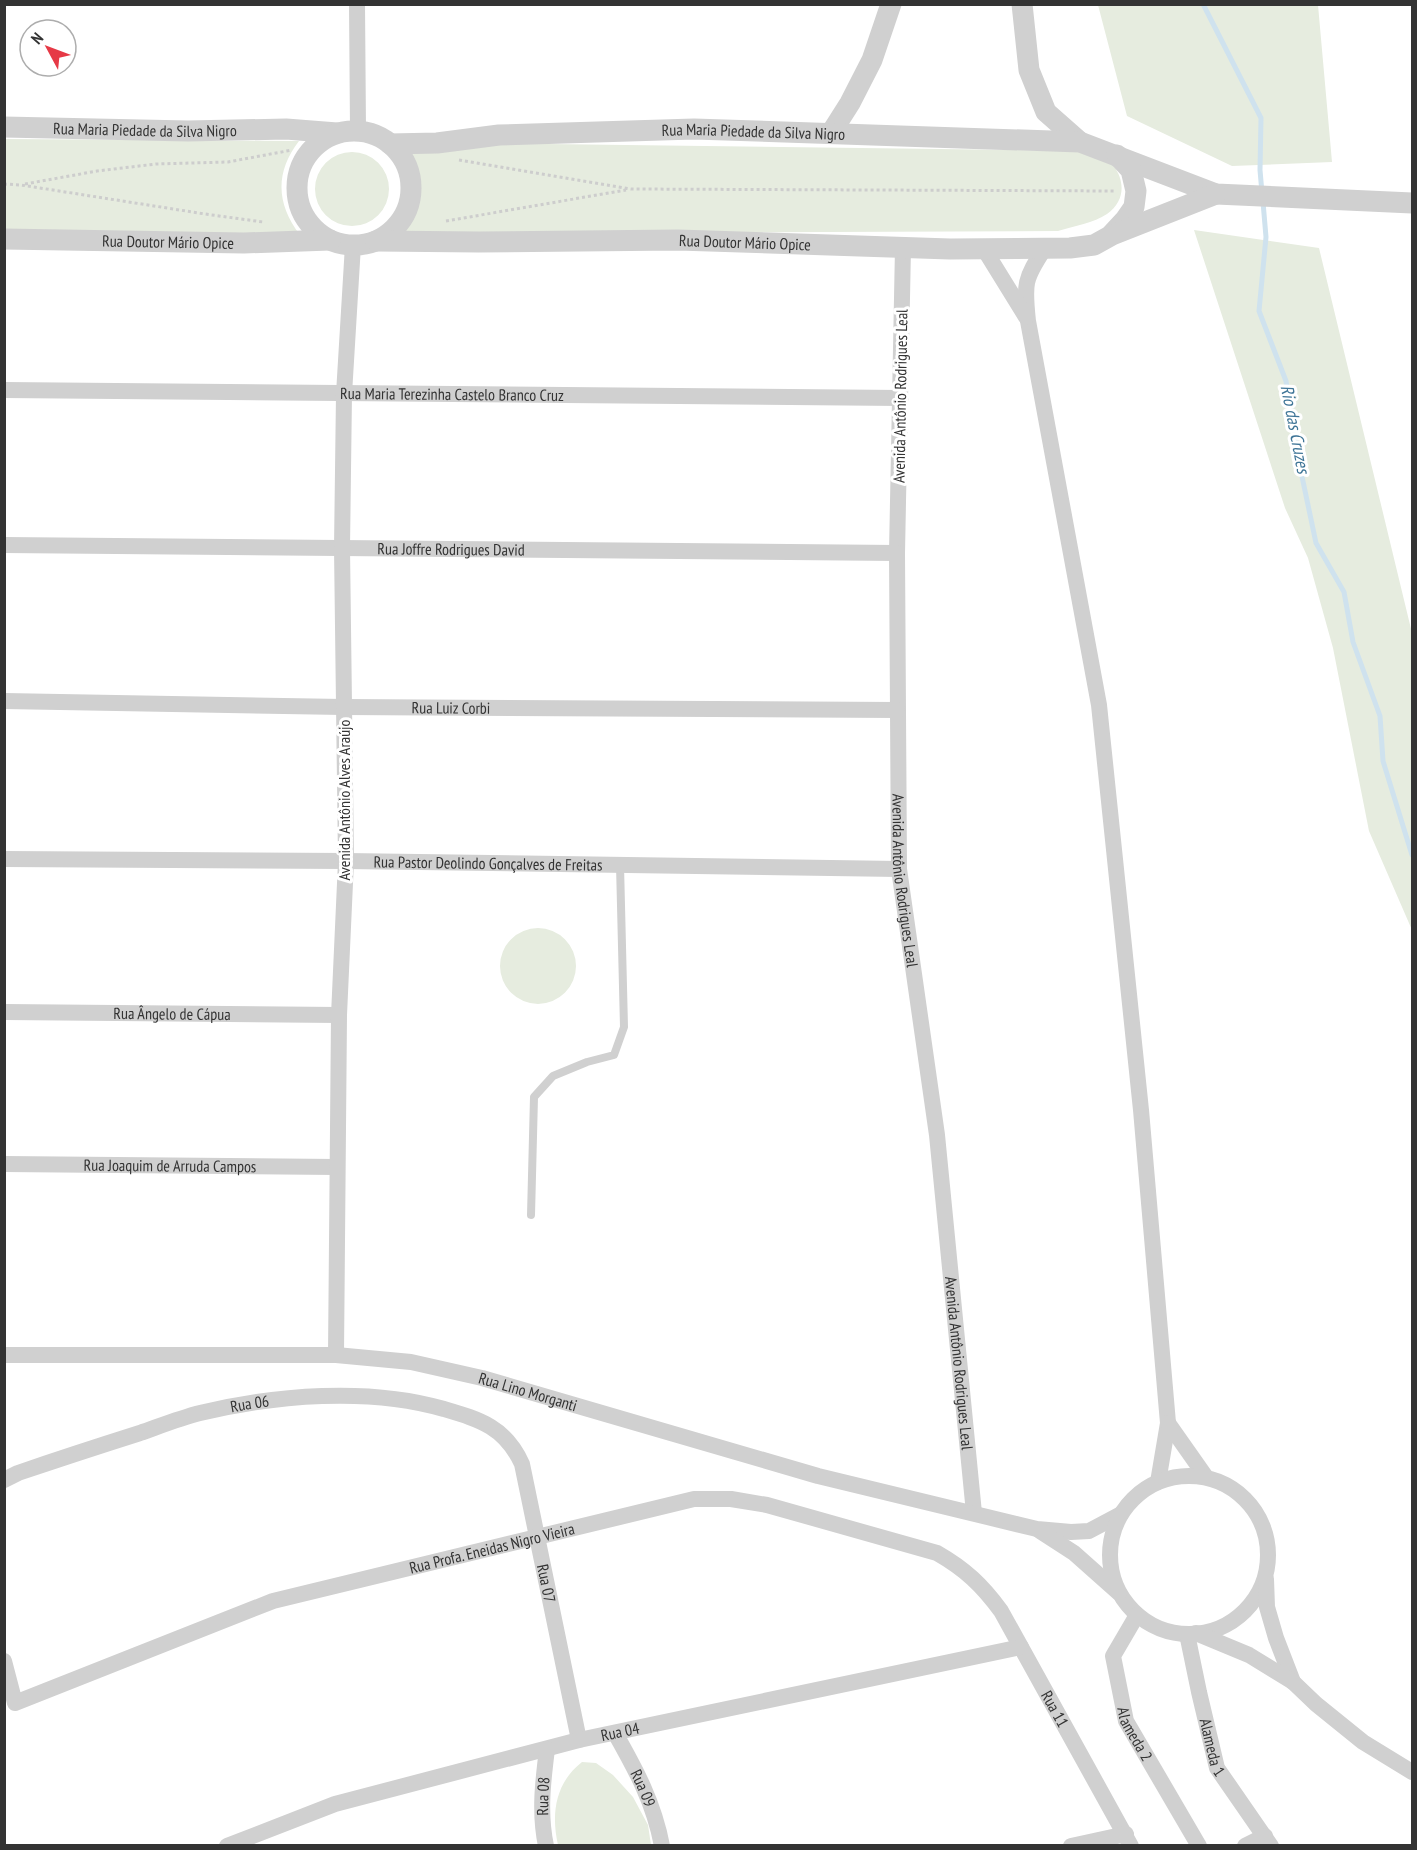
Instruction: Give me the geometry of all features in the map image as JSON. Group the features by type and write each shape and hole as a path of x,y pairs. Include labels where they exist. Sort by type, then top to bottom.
{"street":[{"path":"347,131 357,4"},
{"path":"831,133 850,103 872,60 891,4"},
{"path":"1022,4 1029,70 1046,112 1080,142"},
{"name":"Rua Maria Piedade da Silva Nigro","path":"4,127 188,131 286,129 347,131"},
{"name":"Rua Maria Piedade da Silva Nigro","path":"390,144 437,143 499,135 694,129 1080,142 1117,154 1216,194"},
{"path":"347,131 377,134 390,144 408,164 412,188 407,211 393,230 376,241 352,245 330,240 313,228 301,209 297,187 302,165 315,146 347,131"},
{"path":"1112,235 1134,207 1136,190 1131,170 1117,154"},
{"path":"1216,194 1413,203"},
{"name":"Rua Doutor Mário Opice","path":"376,241 678,240 984,249 1045,248 1094,245 1112,235 1216,194"},
{"name":"Rua Doutor Mário Opice","path":"4,239 244,243 330,240"},
{"name":"Avenida Antônio Alves Araújo","path":"336,1355 339,1015 346,861 342,548 344,394 352,245"},
{"name":"Avenida Antônio Rodrigues Leal","path":"903,247 897,553 899,869 937,1135 974,1513"},
{"path":"1045,248 1028,274 1025,291 1028,321 1099,705 1141,1110 1168,1423 1158,1482"},
{"path":"984,249 1028,321"},
{"name":"Rua Maria Terezinha Castelo Branco Cruz","path":"4,390 901,398"},
{"name":"Rua Joffre Rodrigues David","path":"4,545 897,553"},
{"name":"Rua Luiz Corbi","path":"4,701 343,707 897,710"},
{"name":"Rua Pastor Deolindo Gonçalves de Freitas","path":"4,859 346,861 899,869"},
{"name":"Rua Ângelo de Cápua","path":"4,1012 339,1015"},
{"name":"Rua Joaquim de Arruda Campos","path":"4,1164 337,1167"},
{"name":"Rua Lino Morganti","path":"4,1355 336,1355 411,1362 482,1378 818,1476 1037,1529"},
{"name":"Rua 06","path":"4,1480 18,1473 199,1413 268,1400 337,1396 385,1398 432,1406 477,1419 500,1433"},
{"path":"1168,1423 1206,1477"},
{"name":"Rua 07","path":"500,1433 517,1453 522,1464 579,1740"},
{"path":"1037,1529 1089,1531 1121,1514 1140,1493 1158,1482 1185,1476 1206,1477 1233,1488 1251,1504 1263,1526 1268,1550 1267,1607 1293,1682"},
{"name":"Rua Profa. Eneidas Nigro Vieira","path":"4,1661 15,1703 273,1601 694,1499 731,1499 767,1505 938,1553 974,1577"},
{"path":"1120,1593 1111,1567 1111,1540 1121,1514"},
{"path":"1037,1529 1074,1553 1120,1593 1137,1615 1160,1629 1192,1633 1250,1655 1293,1682 1363,1742 1413,1772"},
{"path":"1192,1633 1215,1629 1239,1616 1256,1598 1266,1575"},
{"name":"Rua 11","path":"974,1577 1001,1611 1128,1840"},
{"name":"Alameda 2","path":"1137,1615 1113,1656 1126,1721 1199,1845"},
{"name":"Alameda 1","path":"1192,1633 1198,1692 1217,1768 1268,1840"},
{"name":"Rua 04","path":"227,1845 335,1804 579,1740 1021,1647"},
{"name":"Rua 09","path":"615,1733 641,1778 662,1845"},
{"name":"Rua 08","path":"546,1845 543,1833 542,1791 547,1749"},
{"path":"1071,1845 1128,1840"},
{"path":"1245,1845 1268,1840"}],"lane":[{"path":"531,1215 534,1097 553,1076 587,1062 614,1055 624,1027 620,865"}],"path":[{"path":"21,185 97,171 156,164 228,162 315,146"},
{"path":"457,160 631,189 1136,190"},
{"path":"4,184 270,222"},
{"path":"438,222 631,189"}],"shaded area":[{"path":"1098,5 1318,5 1332,162 1232,166 1127,116"},
{"path":"5,139 299,141 286,164 282,176 282,188 286,212 300,235 5,229"},
{"path":"402,142 1094,151 1111,162 1117,170 1122,188 1120,198 1107,214 1090,222 1058,231 400,234 415,212 420,188 416,165"},
{"path":"352,152 366,155 378,163 386,175 389,189 386,203 378,215 366,223 352,226 338,223 326,215 318,203 315,189 318,175 326,163 338,155"},
{"path":"1194,230 1319,248 1412,633 1412,930 1369,831 1333,648 1308,558 1285,508"},
{"path":"531,928 545,928 559,934 570,945 576,959 573,981 565,993 545,1004 531,1004 517,998 506,987 500,973 500,959 506,945 517,934"},
{"path":"582,1762 596,1763 613,1775 633,1797 648,1825 651,1845 558,1845 555,1822 557,1800 566,1779"}],"waterway":[{"name":"Rio das Cruzes","path":"1203,4 1261,118 1262,193"},
{"name":"Rio das Cruzes","path":"1263,202 1266,237 1259,311 1286,381 1300,467 1316,543 1344,592 1353,642 1380,716 1383,761 1412,855"}]}
